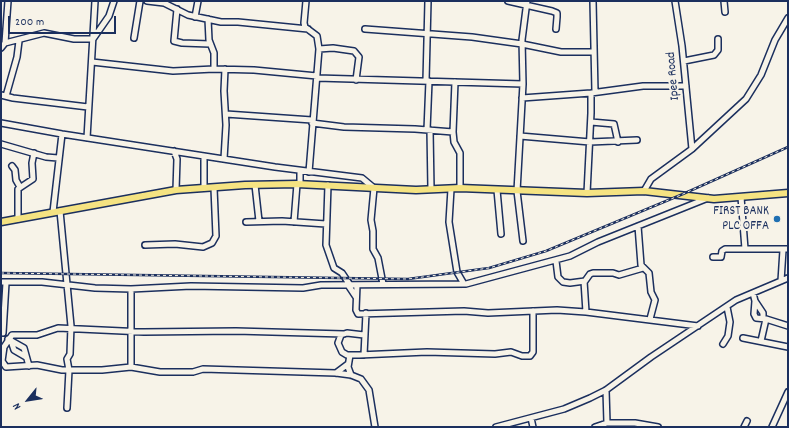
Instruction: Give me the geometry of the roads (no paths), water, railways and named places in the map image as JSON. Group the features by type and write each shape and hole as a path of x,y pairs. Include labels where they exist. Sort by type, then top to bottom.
{"main road":[{"path":"1,222 176,190 255,185 298,184 374,188 460,188 587,193 644,191 708,198 788,193"}],"street":[{"path":"1,48 5,43 8,1"},
{"path":"87,138 95,1"},
{"path":"93,39 109,16 114,1"},
{"path":"134,38 140,1"},
{"path":"147,1 164,3 174,6 195,17 221,22 238,22 310,29"},
{"path":"195,17 198,1"},
{"path":"306,1 305,27 310,29 317,36 319,49 309,172"},
{"path":"428,1 426,34 431,189"},
{"path":"508,1 546,8 556,13 556,29"},
{"path":"587,193 593,93 592,1"},
{"name":"Ipee Road","path":"675,1 684,61 692,149"},
{"path":"724,1 725,12"},
{"path":"523,241 517,191 523,84 522,44 526,4"},
{"path":"174,6 174,41 182,43 210,44"},
{"path":"644,191 651,178 692,149 746,99 754,88 775,40 788,18"},
{"path":"208,19 210,44 214,53 214,69"},
{"path":"365,29 472,37 522,44 561,52 593,52"},
{"path":"5,43 19,41 44,33 74,39 93,39"},
{"path":"1,38 5,43"},
{"path":"684,61 714,55 718,50 718,39"},
{"path":"19,41 17,58 4,95 88,107"},
{"path":"319,49 333,48 354,51 359,57 356,80"},
{"path":"92,62 173,71 225,69 356,80 523,84"},
{"path":"224,159 226,114 224,91 225,69"},
{"path":"455,82 453,132 454,142 460,153 460,188"},
{"path":"522,98 593,93 643,86 686,86"},
{"path":"226,114 312,122 344,127 453,132"},
{"path":"591,122 614,124 618,142"},
{"path":"1,123 300,171 362,178 374,188 371,220 373,230 372,249 378,258 384,284"},
{"path":"53,212 58,158 62,134"},
{"path":"520,136 590,142 637,140"},
{"path":"1,144 34,154 58,158"},
{"path":"174,151 177,159 176,190"},
{"path":"18,219 17,195 20,187 30,183 34,179 32,160 34,154"},
{"path":"204,156 204,188"},
{"path":"12,166 15,170 16,180 20,187"},
{"path":"294,222 300,171"},
{"path":"255,185 259,221"},
{"path":"328,185 326,245 334,268 342,273 356,297"},
{"path":"145,245 175,244 203,247 212,243 216,236 214,188"},
{"path":"451,189 449,222 456,268 464,284"},
{"path":"497,190 501,234"},
{"path":"741,197 745,249"},
{"path":"364,335 131,331 70,328 58,328 37,335 2,333 3,282 67,284 96,288 132,289 191,286 303,288 357,284 464,284 556,261 708,198"},
{"path":"60,211 70,328 70,354 67,359 69,370 66,408"},
{"path":"246,222 259,221 326,224"},
{"path":"638,226 640,262 643,268 649,273 651,292 655,300 650,319"},
{"path":"713,257 721,257 722,251 725,249 785,250 781,281"},
{"path":"556,261 557,273 563,282 584,281 593,273 613,273 618,275 643,268"},
{"path":"496,427 564,409 606,390 651,357 743,296 788,278"},
{"path":"584,281 586,312"},
{"path":"357,284 356,312 358,314 533,311 586,312 698,326"},
{"path":"130,367 132,289"},
{"path":"753,293 755,301 754,314 756,318 764,318 788,326"},
{"path":"755,301 763,313 764,318 761,341"},
{"path":"723,344 728,336 730,322 727,307"},
{"path":"330,334 338,343 342,352 350,355 427,352 456,354 511,352 522,356 532,356 533,311"},
{"path":"364,355 366,313"},
{"path":"14,334 2,351 2,362 4,367 29,366 69,370 102,370 130,367 160,372 193,372 203,369 336,373 351,375 361,379 369,390 375,427"},
{"path":"338,343 339,336 344,334"},
{"path":"743,338 788,347"},
{"path":"9,340 14,350 26,358 29,366"},
{"path":"350,355 348,364 351,375"},
{"path":"336,373 348,364"},
{"path":"606,390 607,423"},
{"path":"774,426 788,392"},
{"path":"530,418 532,427"},
{"path":"744,427 747,421"},
{"path":"595,427 607,423 658,427"}],"railway":[{"path":"1,273 408,279 489,268 546,251 683,194 788,147"}],"place":[{"name":"FIRST BANK PLC OFFA","path":"777,219"}]}
